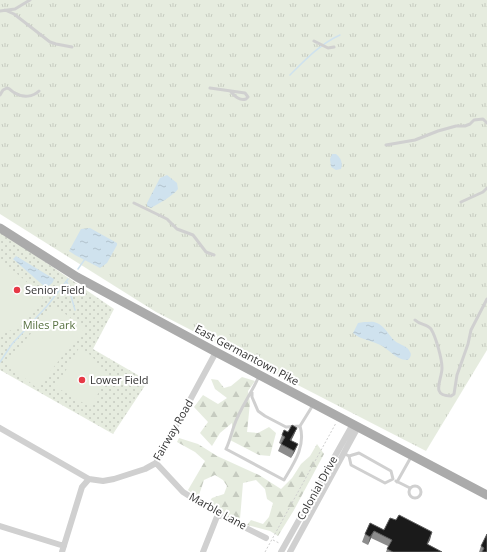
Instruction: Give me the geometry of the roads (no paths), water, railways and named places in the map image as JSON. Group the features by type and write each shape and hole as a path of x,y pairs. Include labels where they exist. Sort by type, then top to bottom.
{"main road":[{"name":"East Germantown Pike","path":"0,228 77,277 487,496"}],"street":[{"name":"Fairway Road","path":"0,428 88,479 103,481 114,480 156,463 216,352"},
{"name":"Colonial Drive","path":"290,552 346,454 355,425"},
{"name":"Colonial Drive","path":"281,549 355,425"},
{"name":"Marble Lane","path":"156,463 183,492 218,514 269,539"},
{"path":"0,526 63,549 82,487 88,479"},
{"path":"203,552 218,514"}],"lane":[{"path":"0,11 15,9 30,0"},
{"path":"5,10 14,14 50,42 72,47"},
{"path":"314,41 328,48 334,47"},
{"path":"0,94 7,88 15,94 25,96 36,94 39,91"},
{"path":"210,88 245,93 248,97 243,100 238,98 230,91"},
{"path":"386,145 415,140 438,130 470,124 474,120 483,119 487,123"},
{"path":"461,202 484,192 487,188"},
{"path":"134,203 167,220 177,229 193,235 206,252 214,255"},
{"path":"415,320 431,329 437,342 442,369 438,387 439,391 442,395 451,396 454,394 457,376 468,344 471,330 487,299"},
{"path":"260,375 252,392 247,397 226,449 284,480 299,453 302,432 300,426"},
{"path":"252,392 252,397 258,411 265,416 286,427 300,426"},
{"path":"300,426 314,404"},
{"path":"393,479 384,483 351,465 346,454 359,453 391,471 393,479 410,488"},
{"path":"398,482 411,455"},
{"path":"415,485 419,486 422,492 420,496 414,498 410,496 410,488 415,485"}],"water":[{"path":"332,154 336,154 340,159 342,163 341,169 336,170 331,167 330,159"},
{"path":"167,175 177,183 178,189 169,197 151,208 147,206 147,203 160,178"},
{"path":"90,228 117,243 107,263 100,268 69,251 81,229"},
{"path":"16,256 54,279 53,282 45,287 13,259"},
{"path":"374,322 380,324 395,341 409,350 411,354 409,359 404,360 382,346 353,333 358,323"}],"waterway":[{"path":"290,75 319,48 340,35"},
{"path":"78,269 85,259"},
{"path":"0,362 12,344 47,306 68,279"},
{"path":"67,282 75,310"}],"place":[{"name":"Senior Field","path":"17,290"},
{"name":"Lower Field","path":"82,380"}],"park label":[{"name":"Miles Park","path":"49,325"}]}
